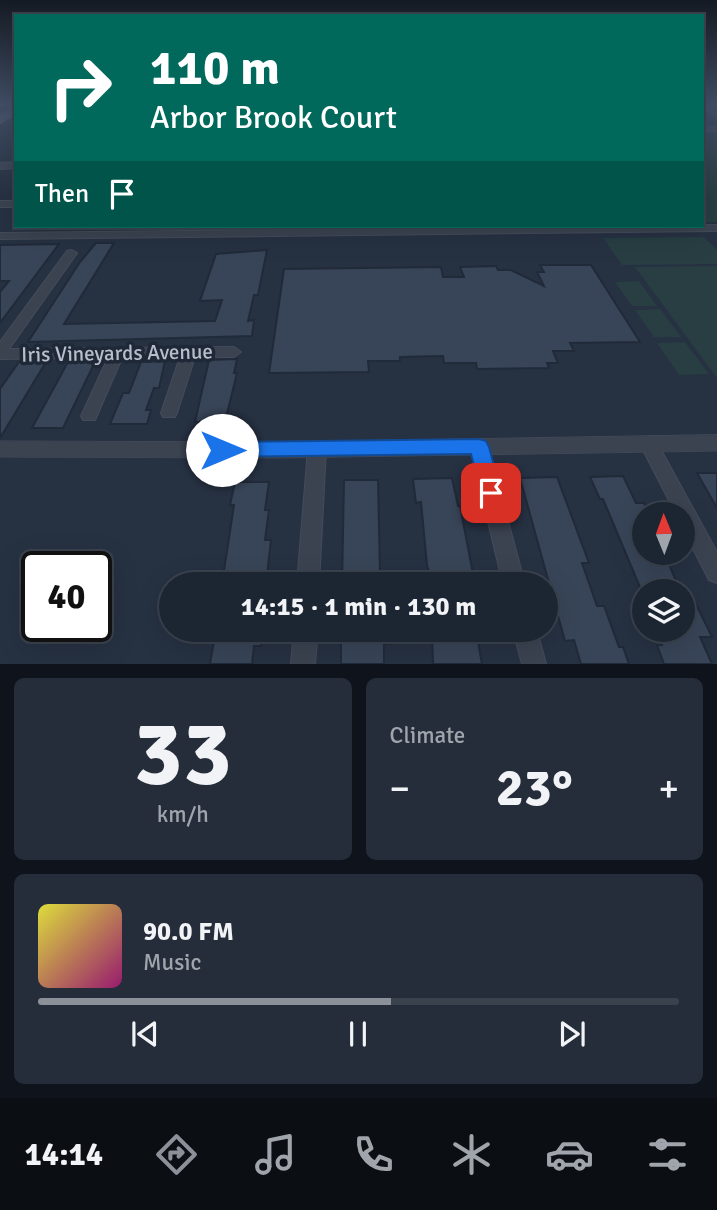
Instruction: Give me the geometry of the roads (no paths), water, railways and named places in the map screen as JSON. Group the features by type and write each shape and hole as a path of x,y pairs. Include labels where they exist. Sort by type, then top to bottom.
{"street":[{"path":"0,236 103,230 457,228"},
{"path":"0,353 71,253"},
{"path":"169,413 190,352"},
{"name":"Iris Vineyards Avenue","path":"0,353 234,352"},
{"path":"89,416 117,353"},
{"path":"0,450 317,450 717,443"},
{"path":"649,444 717,573"},
{"path":"479,447 511,572"},
{"path":"309,572 317,450"},
{"path":"303,664 305,642"},
{"path":"528,642 534,664"}]}
